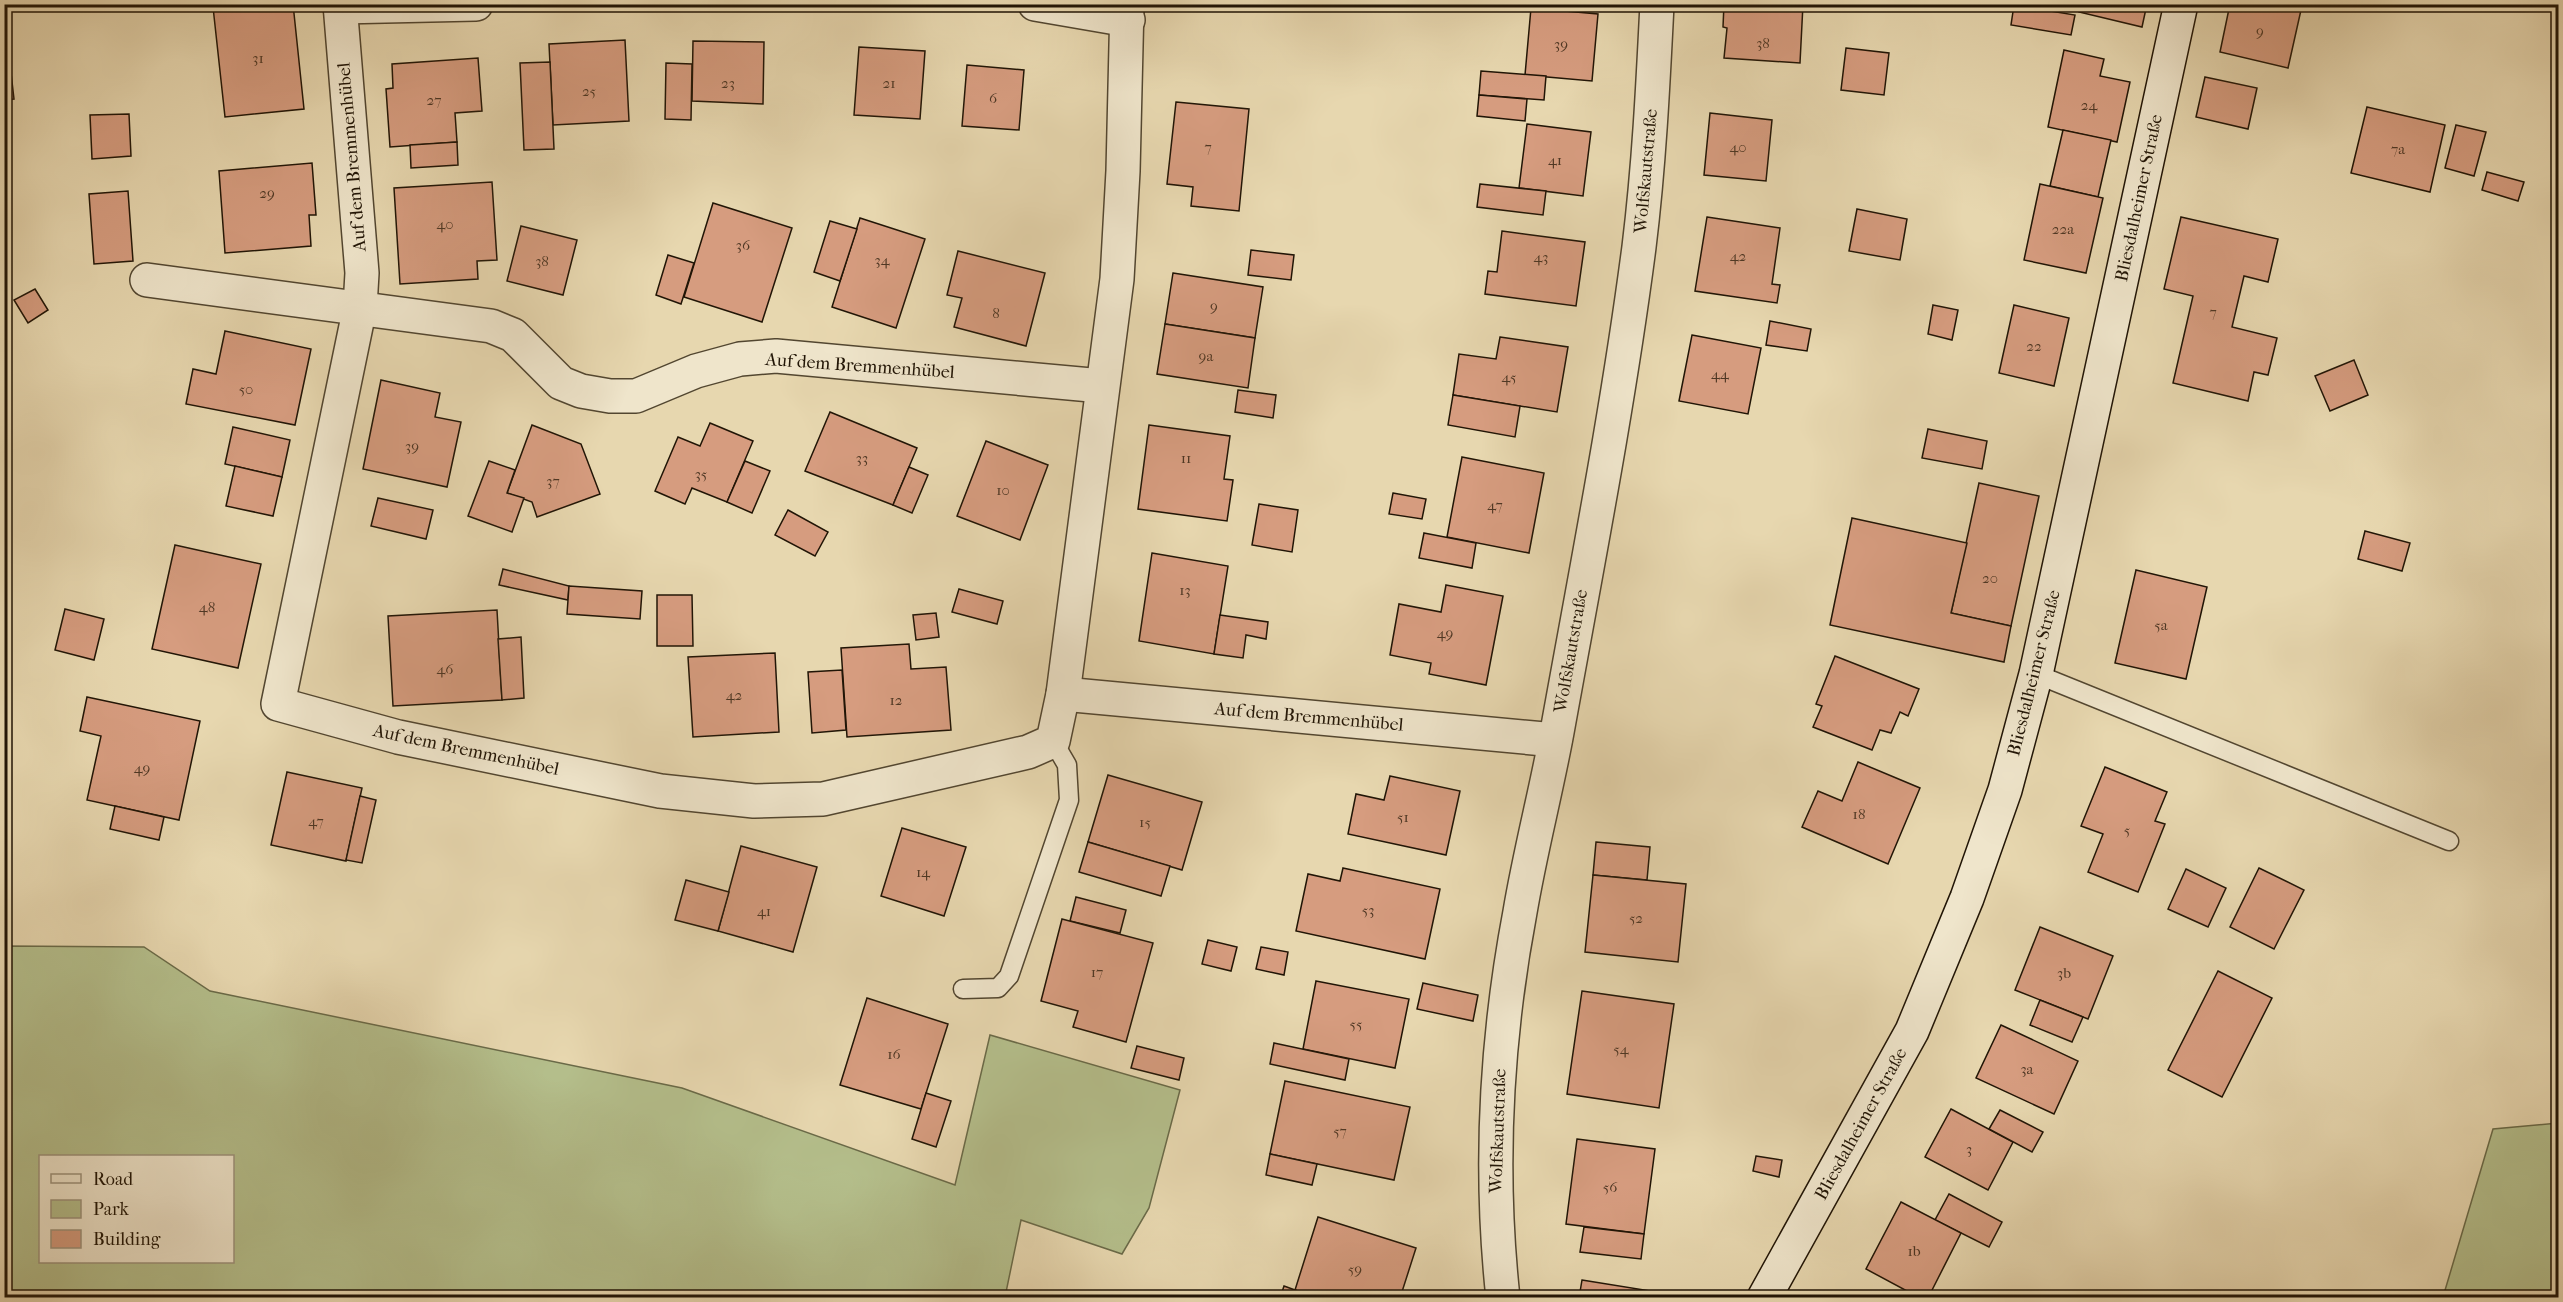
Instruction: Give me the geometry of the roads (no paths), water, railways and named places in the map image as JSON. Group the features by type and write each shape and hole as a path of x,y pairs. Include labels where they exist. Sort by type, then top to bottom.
{"street":[{"name":"Auf dem Bremmenhübel","path":"476,4 340,6 362,273 360,307 278,704 398,736 660,791 754,801 823,799 1020,754 1053,741"},
{"path":"1035,4 1128,12 1124,171 1117,279 1063,694 1053,741"},
{"name":"Wolfskautstraße","path":"1503,1298 1494,1176 1497,1098 1505,1007 1520,912 1555,740 1616,403 1639,245 1653,91 1657,4"},
{"name":"Bliesdalheimer Straße","path":"1764,1298 1912,1031 1966,898 2001,800 2036,674 2181,4"},
{"name":"Auf dem Bremmenhübel","path":"147,280 491,326 513,335 561,383 581,391 610,396 636,396 696,371 740,359 776,356 1102,386"},
{"name":"Auf dem Bremmenhübel","path":"1063,694 1555,740"}],"lane":[{"path":"2036,674 2449,841"},
{"path":"963,990 998,988 1009,976 1069,800 1067,765 1053,741"}]}
